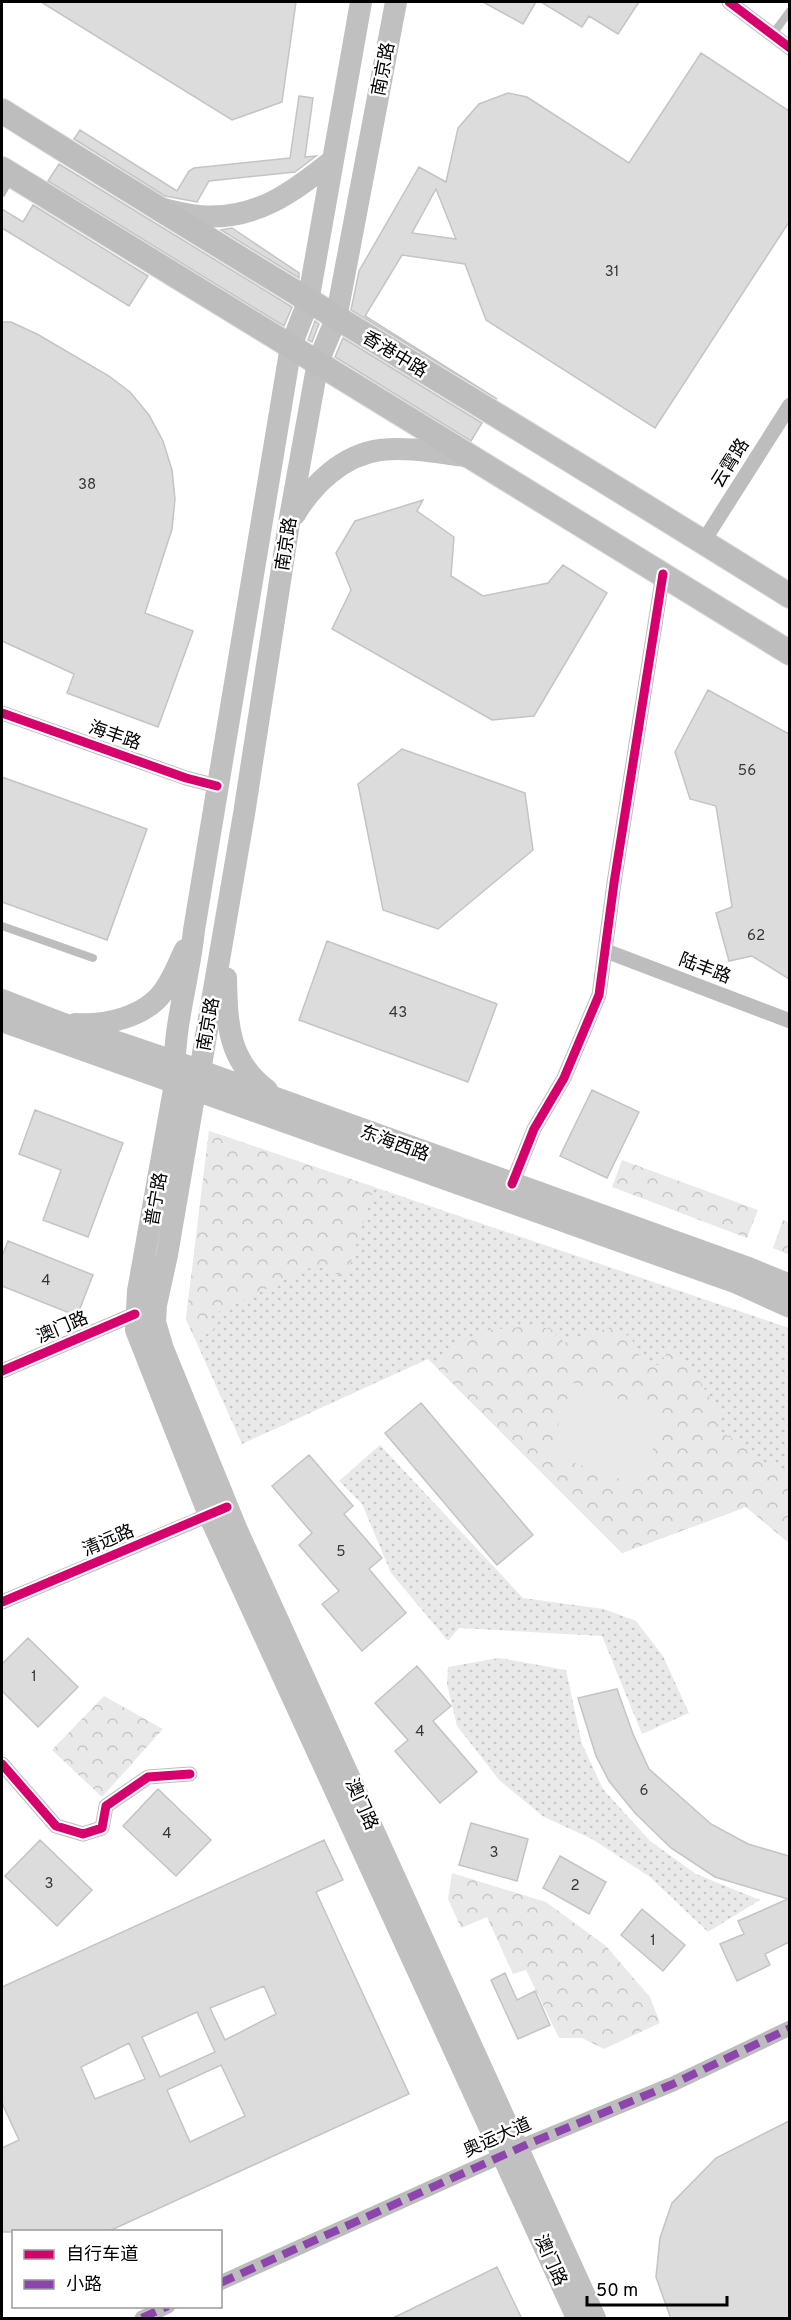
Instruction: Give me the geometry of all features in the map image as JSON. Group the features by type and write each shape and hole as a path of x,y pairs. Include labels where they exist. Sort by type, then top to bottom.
{"main road":[{"name":"南京路","path":"190,1082 173,1061 192,957 194,930 217,786 291,346 308,302 361,2"},
{"name":"南京路","path":"190,1082 224,935 271,649 289,523 318,362 336,319 396,2"},
{"name":"香港中路","path":"2,111 308,302 465,395 789,596"},
{"path":"156,208 200,216 232,215 257,210 297,189 333,160"},
{"path":"5,179 318,362 789,653"},
{"path":"289,523 313,488 336,469 379,450 400,449 472,457"},
{"path":"61,1023 87,1025 105,1022 136,1013 151,1004 173,977 194,930"},
{"path":"224,935 227,1009 234,1048 244,1069 255,1081 283,1102"},
{"path":"2,1000 61,1023 173,1061"},
{"name":"东海西路","path":"2,1021 190,1082 737,1283 789,1307"},
{"name":"东海西路","path":"190,1082 283,1102 746,1267 789,1285"},
{"name":"普宁路","path":"146,1309 167,1255 190,1082"},
{"name":"澳门路","path":"146,1309 155,1322 218,1511 511,2151 595,2319"},
{"name":"澳门路","path":"511,2151 577,2319"}],"street":[{"path":"729,2 789,48"},
{"name":"云霄路","path":"703,542 789,405"},
{"path":"512,1184 534,1129 564,1078 599,995 614,883 663,574"},
{"name":"海丰路","path":"2,713 186,778 217,786"},
{"name":"陆丰路","path":"606,951 789,1021"},
{"name":"澳门路","path":"2,1371 146,1309"},
{"name":"清远路","path":"2,1602 218,1511"},
{"path":"2,1764 56,1826 83,1834 102,1828 106,1806 147,1777 190,1774"},
{"name":"奥运大道","path":"222,2282 511,2151 673,2084 789,2028"},
{"path":"142,2319 166,2308"}],"lane":[{"path":"772,35 789,11"},
{"path":"2,926 93,958"}],"green space":[{"path":"209,1131 789,1328 789,1543 746,1507 622,1553 428,1359 242,1444 186,1319"},
{"path":"209,1131 374,1187 346,1278 316,1265 210,1316 215,1330 195,1339 186,1319"},
{"path":"622,1160 758,1210 747,1238 612,1187"},
{"path":"783,1220 789,1222 789,1255 773,1248"},
{"path":"534,1326 551,1329 563,1343 615,1326 632,1339 642,1362 658,1365 671,1348 701,1383 719,1413 718,1429 769,1465 789,1473 789,1543 746,1507 622,1553 436,1367 451,1346 488,1330"},
{"path":"573,1383 665,1415 640,1486 548,1454"},
{"path":"380,1445 523,1598 604,1609 636,1621 663,1656 689,1713 642,1734 602,1636 459,1628 448,1641 391,1573 362,1504 339,1481"},
{"path":"499,1658 566,1670 582,1744 603,1789 650,1841 696,1874 760,1900 708,1932 650,1877 592,1839 544,1817 500,1781 457,1726 447,1684 448,1667"},
{"path":"104,1696 163,1729 102,1797 52,1750"},
{"path":"452,1873 546,1902 606,1946 650,1997 660,2023 604,2049 582,2038 559,2038 526,1970 513,1974 487,1917 461,1928 448,1899"}],"building":[{"path":"41,2 296,2 282,102 232,120"},
{"path":"483,2 536,2 523,24"},
{"path":"541,2 639,2 618,34 589,16 582,27"},
{"path":"701,53 789,111 789,222 655,428 486,320 465,264 402,255 365,316 497,399 351,310 359,271 419,167 446,182 458,128 479,104 508,93 527,97 629,163","holes":["436,189 456,239 412,233"]},
{"path":"299,96 313,98 305,157 316,156 295,172 209,181 197,202 165,196 74,139 80,130 177,191 189,171 194,168 290,158"},
{"path":"59,164 292,307 284,326 48,181"},
{"path":"33,205 148,276 129,306 2,228 2,209 23,222"},
{"path":"232,228 299,273 299,278 221,230"},
{"path":"315,321 319,324 312,342 308,340"},
{"path":"2,322 11,322 37,334 109,376 130,392 149,415 163,441 172,470 175,499 172,529 145,613 193,631 158,727 67,693 74,674 2,641"},
{"path":"343,338 482,423 471,441 335,357"},
{"path":"423,500 417,511 454,537 451,576 483,596 548,583 563,565 607,593 534,716 492,720 332,629 351,590 336,553 355,521"},
{"path":"708,690 789,734 789,979 752,956 729,961 716,913 732,907 716,806 690,799 675,752"},
{"path":"402,749 525,793 533,850 438,929 383,910 358,784"},
{"path":"2,777 147,829 107,940 2,902"},
{"path":"327,941 497,1004 468,1082 299,1020"},
{"path":"592,1090 639,1112 607,1178 560,1156"},
{"path":"35,1110 123,1143 88,1237 43,1220 61,1170 19,1154"},
{"path":"8,1241 93,1275 77,1316 2,1286 2,1256"},
{"path":"421,1403 533,1535 497,1565 385,1433"},
{"path":"309,1455 353,1506 344,1514 382,1558 369,1569 406,1613 362,1651 322,1604 339,1591 299,1545 312,1533 272,1486"},
{"path":"28,1638 78,1687 38,1727 2,1691 2,1664"},
{"path":"417,1666 451,1706 433,1721 477,1772 440,1803 395,1751 408,1740 375,1703"},
{"path":"617,1689 633,1734 649,1769 711,1824 748,1844 789,1856 789,1942 765,1954 770,1965 737,1981 720,1944 744,1934 738,1921 788,1899 715,1877 671,1848 635,1813 609,1781 596,1756 578,1698"},
{"path":"158,1789 211,1840 176,1876 123,1826"},
{"path":"471,1823 528,1839 517,1881 459,1865"},
{"path":"40,1840 92,1890 57,1926 5,1876"},
{"path":"324,1840 343,1880 316,1892 409,2094 111,2230 12,2230 12,2232 2,2232 2,2148 19,2140 2,2103 2,1987","holes":["264,1986 276,2014 225,2040 210,2008","197,2012 215,2052 160,2077 142,2037","129,2043 145,2079 95,2099 81,2067","221,2065 245,2116 190,2142 167,2090"]},
{"path":"560,1856 606,1882 589,1914 543,1888"},
{"path":"642,1909 685,1945 663,1971 621,1935"},
{"path":"505,1973 517,2000 535,1991 550,2025 518,2039 491,1980"},
{"path":"789,2121 789,2319 671,2319 656,2277 660,2238 672,2203 716,2158"},
{"path":"497,2267 522,2319 391,2319"}],"marked path":[{"path":"222,2282 528,2144 673,2084 790,2028"},
{"path":"142,2318 164,2308"}],"cycle path":[{"path":"729,2 790,48"},
{"path":"512,1184 534,1129 564,1078 599,995 614,883 663,574"},
{"path":"2,713 186,778 217,786"},
{"path":"2,1371 135,1314"},
{"path":"2,1602 227,1507"},
{"path":"2,1764 56,1826 83,1834 102,1828 106,1806 148,1777 190,1774"}]}
